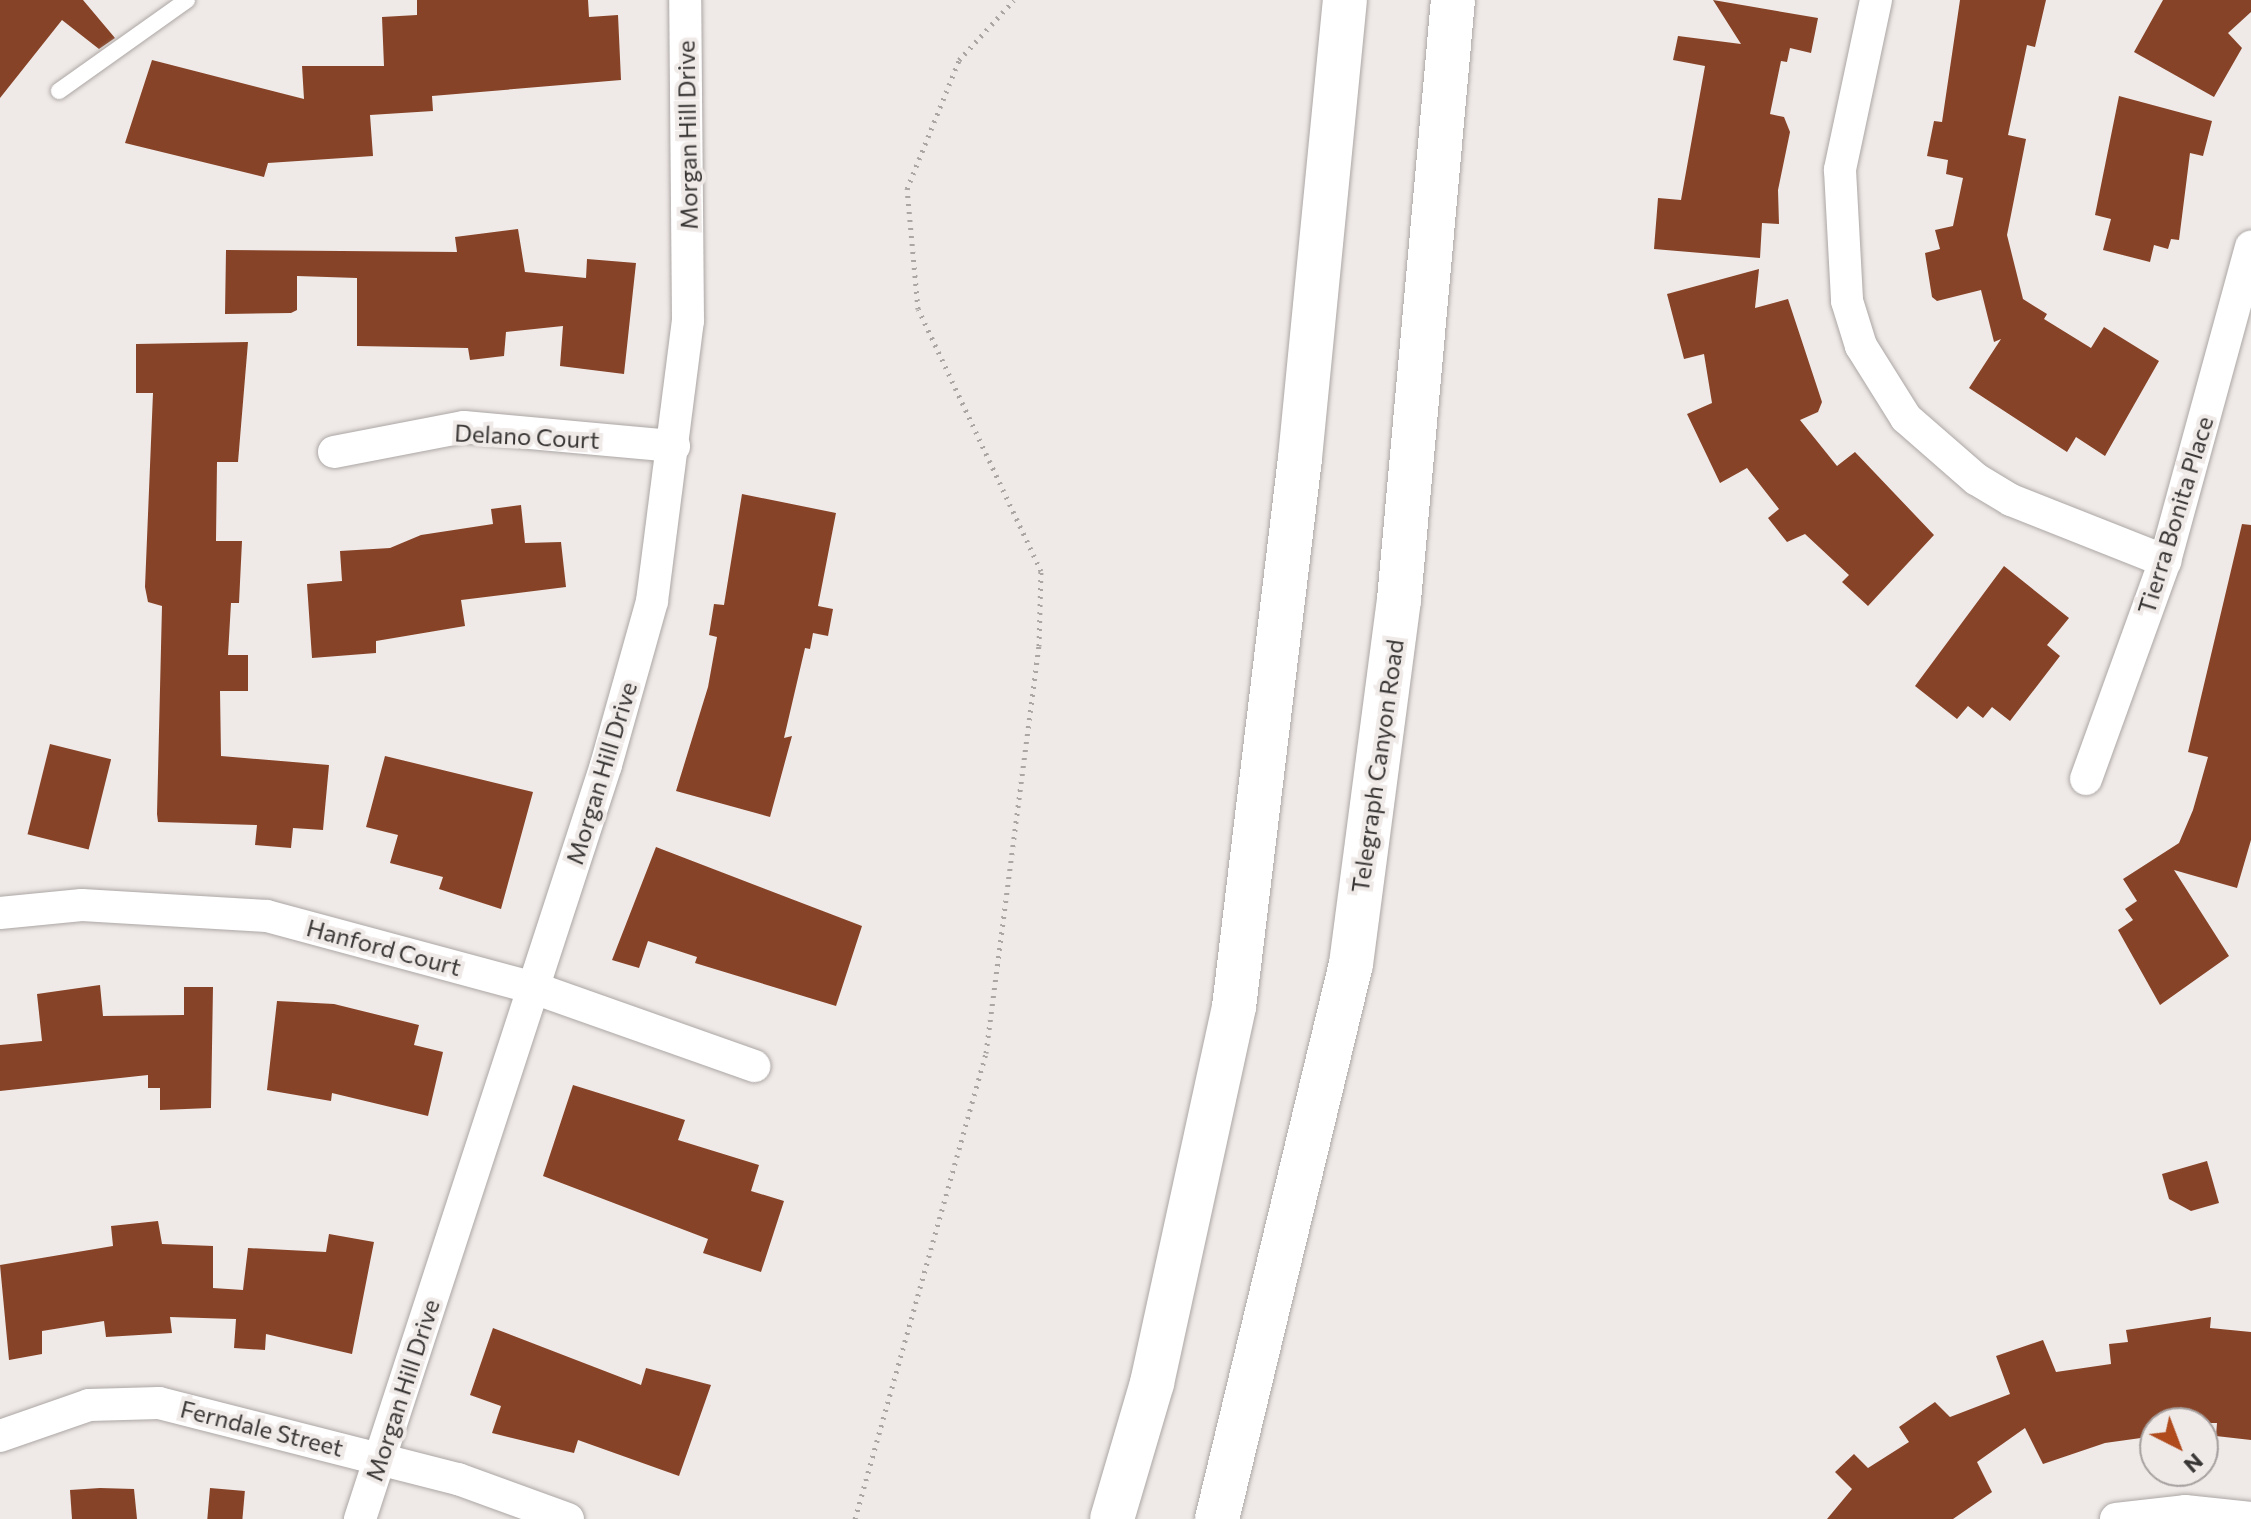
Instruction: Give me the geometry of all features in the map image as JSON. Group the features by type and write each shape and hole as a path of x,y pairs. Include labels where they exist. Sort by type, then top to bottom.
{"main road":[{"path":"1112,1519 1152,1383 1234,1007 1300,458 1345,0"},
{"name":"Telegraph Canyon Road","path":"1217,1519 1351,964 1399,600 1453,0"}],"street":[{"name":"Morgan Hill Drive","path":"360,1519 531,987 606,765 652,601 688,321 685,0"},
{"path":"1876,0 1840,170 1847,301 1861,346 1906,418 1976,479 2011,500 2165,561"},
{"name":"Tierra Bonita Place","path":"2086,779 2165,561 2251,247"},
{"name":"Delano Court","path":"334,452 464,427 674,446"},
{"name":"Hanford Court","path":"0,913 82,905 267,916 531,987 754,1066"},
{"name":"Ferndale Street","path":"0,1436 89,1405 159,1403 380,1457 568,1519"},
{"path":"2116,1519 2185,1511 2251,1518"}],"lane":[{"path":"59,91 187,0"}],"path":[{"path":"855,1519 986,1053 1039,646 1041,571 918,309 907,189 959,60 1014,0"}],"building":[{"path":"0,0 83,0 115,38 99,49 62,20 0,98"},
{"path":"417,0 588,0 589,17 618,15 621,80 432,96 433,111 370,115 373,156 268,163 264,177 125,143 152,60 304,99 302,66 384,66 382,17 417,15"},
{"path":"1713,0 1818,18 1811,53 1790,48 1787,62 1781,61 1770,114 1784,117 1790,132 1778,190 1779,224 1762,223 1760,258 1654,249 1658,198 1681,200 1705,66 1673,60 1678,36 1741,44"},
{"path":"1960,0 2046,0 2035,47 2027,45 2008,135 2026,139 2007,235 2023,299 2047,314 2044,319 2091,348 2104,327 2159,361 2105,456 2076,437 2067,452 1969,388 2001,339 1994,342 1981,290 1937,301 1932,297 1925,253 1940,249 1935,230 1953,226 1963,178 1946,174 1948,160 1927,156 1934,121 1942,122"},
{"path":"2163,0 2251,0 2251,12 2228,33 2242,48 2214,97 2134,52"},
{"path":"2119,96 2212,121 2203,156 2190,153 2179,240 2171,239 2168,249 2154,245 2150,262 2103,250 2111,219 2095,215"},
{"path":"518,229 525,272 586,278 587,259 636,263 624,374 560,366 563,326 506,332 504,356 470,360 468,348 357,346 357,278 297,276 297,310 291,313 225,314 226,250 457,252 455,237"},
{"path":"1759,269 1755,308 1788,299 1822,402 1818,412 1800,420 1837,466 1855,452 1934,535 1868,606 1842,582 1849,575 1805,534 1787,542 1768,518 1779,509 1747,468 1720,483 1687,414 1712,403 1704,354 1684,359 1667,294"},
{"path":"248,342 238,462 217,462 216,541 242,541 239,603 231,603 228,655 248,655 248,691 220,691 221,756 329,765 323,830 293,828 291,848 255,845 257,825 158,822 157,814 162,606 148,602 145,587 153,393 136,393 136,344"},
{"path":"742,494 836,513 818,606 833,609 828,636 813,633 810,649 805,648 784,738 792,736 770,817 676,791 708,687 717,637 709,635 714,604 724,605"},
{"path":"521,505 525,543 561,542 566,587 461,600 465,626 376,641 376,653 312,658 307,584 342,581 340,551 390,548 421,535 493,524 491,509"},
{"path":"2242,524 2251,525 2251,840 2237,888 2174,870 2229,956 2160,1005 2118,930 2133,920 2125,909 2137,901 2123,879 2179,843 2193,810 2208,757 2188,752"},
{"path":"2004,566 2069,618 2047,645 2060,656 2010,721 1992,707 1983,718 1968,706 1957,719 1915,686"},
{"path":"50,744 111,759 89,849 28,834"},
{"path":"385,756 533,792 501,909 439,889 443,877 390,863 398,835 366,827"},
{"path":"656,847 862,926 836,1006 695,963 697,957 648,941 639,968 612,960"},
{"path":"100,985 103,1016 184,1015 184,987 213,987 211,1108 160,1110 160,1088 148,1088 148,1075 0,1091 0,1045 42,1041 37,994"},
{"path":"277,1001 334,1004 419,1025 414,1045 443,1052 428,1116 332,1093 331,1101 267,1090"},
{"path":"573,1085 685,1120 678,1140 759,1165 751,1191 784,1201 761,1272 703,1253 708,1239 543,1176"},
{"path":"2207,1161 2219,1203 2191,1211 2169,1199 2162,1174"},
{"path":"158,1221 162,1244 213,1246 213,1288 243,1290 248,1248 326,1252 329,1234 374,1242 352,1354 266,1334 265,1350 234,1348 236,1319 170,1317 172,1333 106,1337 104,1321 42,1331 42,1354 9,1360 0,1265 113,1246 111,1226"},
{"path":"2211,1317 2210,1328 2251,1332 2251,1440 2219,1436 2219,1407 2139,1407 2139,1438 2105,1443 2043,1464 2025,1428 1977,1462 1992,1492 1953,1519 1827,1519 1852,1489 1835,1472 1854,1454 1868,1468 1909,1442 1899,1427 1935,1402 1950,1417 2010,1394 1996,1356 2043,1340 2056,1372 2111,1364 2109,1344 2128,1342 2126,1330"},
{"path":"493,1328 641,1385 646,1368 711,1385 679,1476 578,1440 574,1453 492,1433 501,1406 470,1395"},
{"path":"210,1488 245,1491 242,1519 207,1519"},
{"path":"134,1489 137,1519 72,1519 70,1490"}]}
